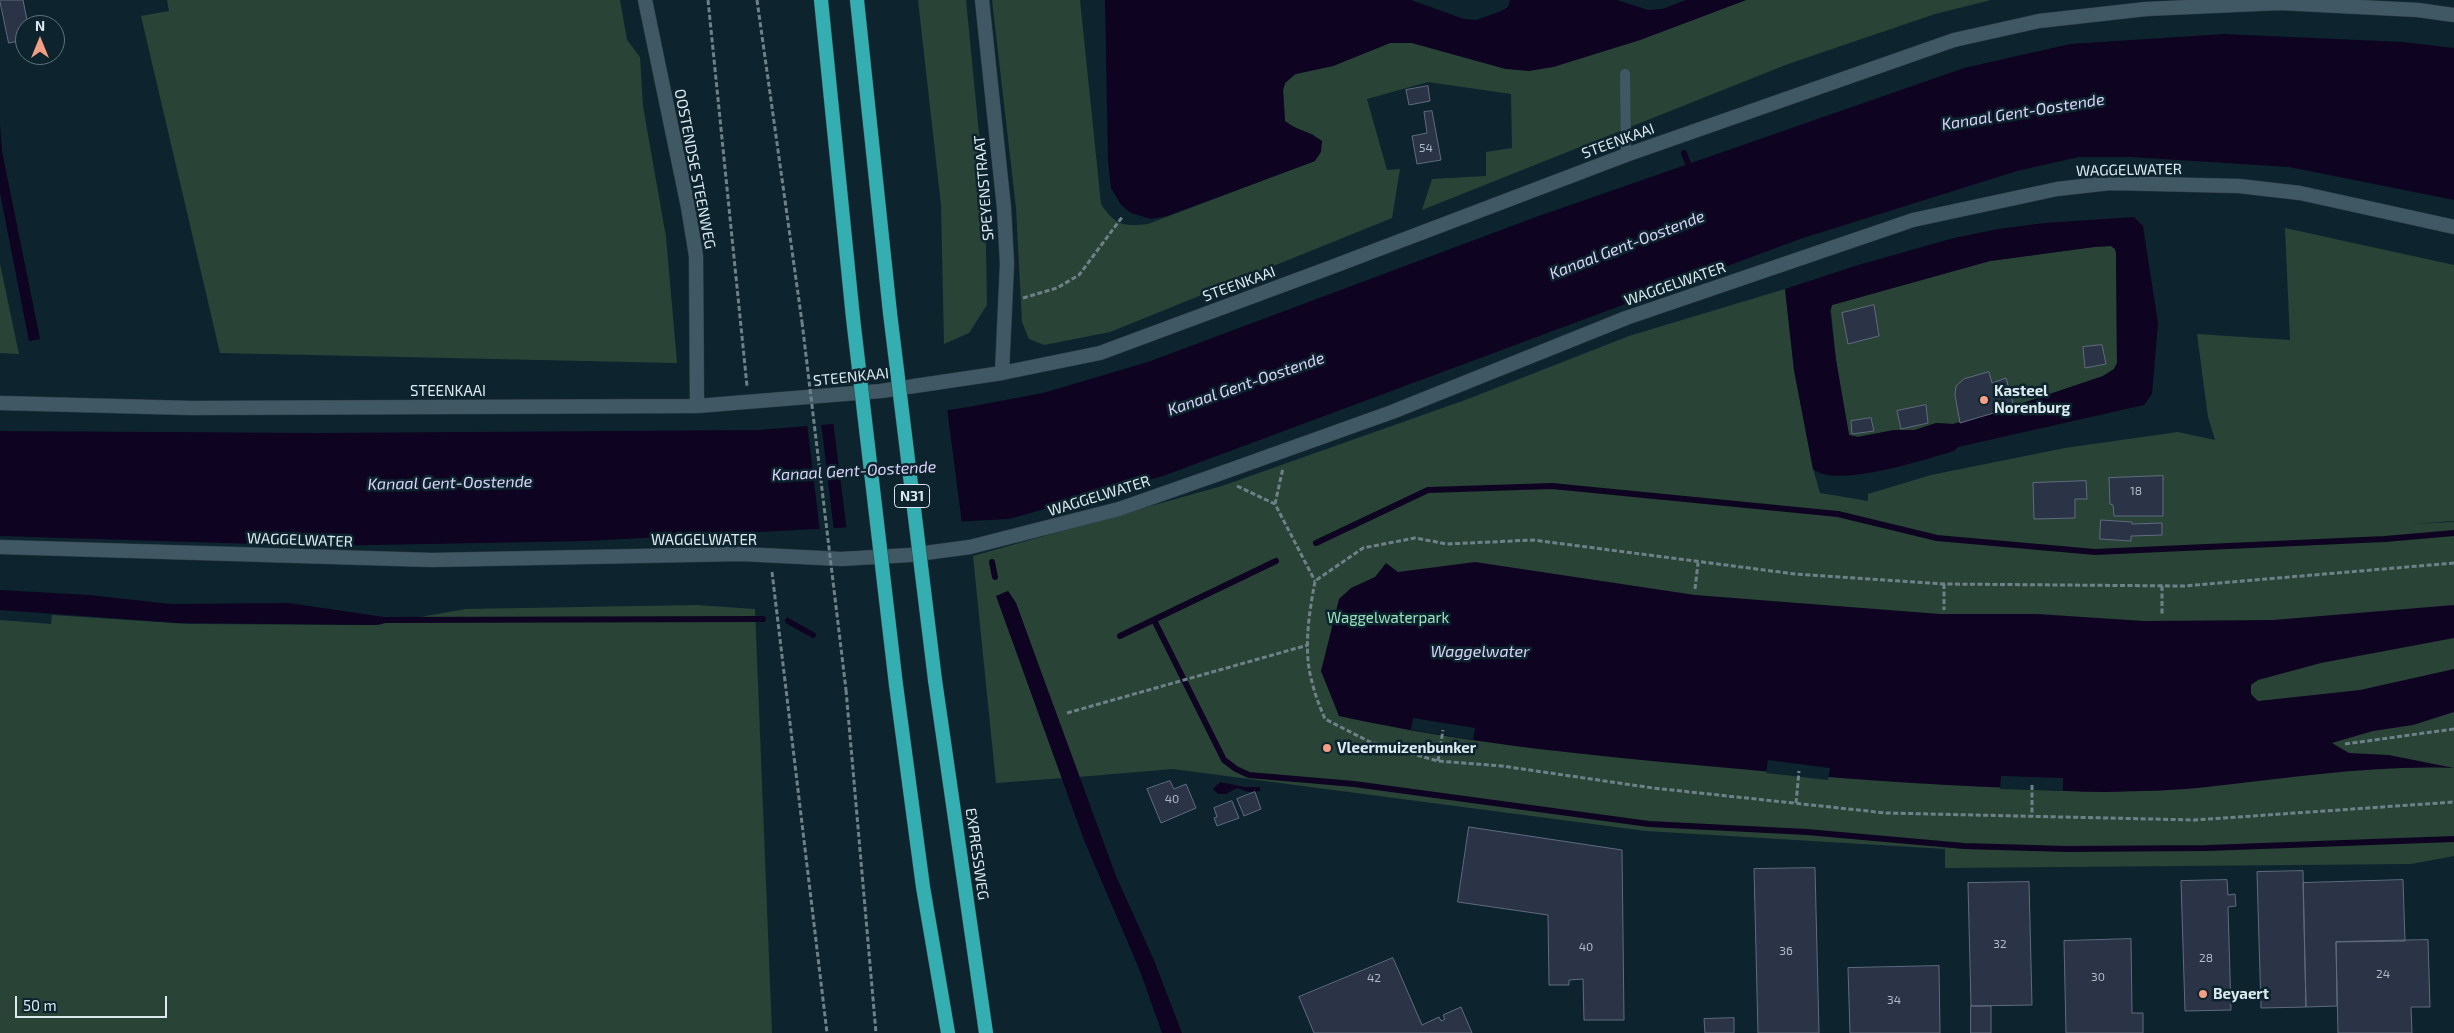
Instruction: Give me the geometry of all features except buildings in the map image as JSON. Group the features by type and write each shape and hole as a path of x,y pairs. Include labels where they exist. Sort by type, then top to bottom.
{"highway":[{"name":"N31","path":"820,0 853,318 896,685 924,887 948,1033"},
{"name":"EXPRESSWEG","path":"857,0 890,313 935,680 986,1033"}],"street":[{"name":"OOSTENDSE STEENWEG","path":"646,0 688,207 696,256 697,406"},
{"name":"SPEYENSTRAAT","path":"982,0 1004,208 1007,264 1002,373"},
{"name":"STEENKAAI","path":"0,403 191,408 697,406 748,404 881,391 1002,373 1100,353 1626,155 1954,40 2039,21 2146,9 2280,4 2418,10 2454,15"},
{"name":"WAGGELWATER","path":"0,547 432,560 741,554 841,559 910,555 970,547 1119,509 1392,412 1626,318 1914,220 2057,189 2110,184 2239,186 2300,193 2454,227"}],"lane":[{"path":"1625,74 1626,155"}],"path":[{"path":"708,0 748,404"},
{"path":"757,0 802,322 846,690 876,1033"},
{"path":"1005,303 1057,288 1079,274 1123,216"},
{"path":"1275,504 1286,450"},
{"path":"1216,475 1275,504 1315,581 1309,615 1308,645 1311,681 1324,720 1370,742 1438,760 1502,766 1654,788 1886,813 2195,820 2454,802"},
{"path":"1315,581 1363,548 1415,538 1447,544 1532,540 1795,574 1944,584 2184,586 2454,563"},
{"path":"772,556 773,584 827,1033"},
{"path":"1695,589 1698,562"},
{"path":"1944,584 1944,610"},
{"path":"2162,586 2162,614"},
{"path":"1067,713 1308,645"},
{"path":"2345,744 2454,729"},
{"path":"1438,760 1443,730"},
{"path":"1796,803 1799,771"},
{"path":"2032,785 2032,817"}],"green space":[{"path":"167,0 620,0 627,40 640,57 643,106 666,237 677,363 220,353 141,16 169,11"},
{"path":"918,0 966,0 985,195 987,305 969,333 944,344 941,205"},
{"path":"992,0 1080,0 1101,204 1115,220 1126,225 1132,225 1148,224 1315,161 1314,135 1291,126 1285,121 1283,90 1285,83 1296,74 1333,66 1390,43 1412,43 1506,69 1553,67 1640,40 1746,0 1991,0 1935,14 1788,64 1422,210 1432,179 1486,176 1486,152 1512,148 1511,94 1428,82 1367,99 1387,170 1400,169 1392,218 1110,332 1044,345 1029,339 1022,322 1016,208"},
{"name":"Waggelwaterpark","path":"2285,228 2454,265 2454,521 2411,524 2454,522 2454,856 2411,864 1945,868 1945,849 1646,831 1173,769 1078,777 1016,603 1008,591 997,596 1063,778 996,783 973,556 1222,486 1468,399 1629,336 1785,289 1794,370 1812,465 1820,493 1868,501 1868,494 1931,475 2065,448 2178,432 2215,440 2208,417 2197,334 2290,340"},
{"path":"2111,246 2115,249 2116,253 2117,363 2114,369 2103,376 2014,407 1953,424 1936,423 1915,430 1894,430 1858,437 1849,435 1836,360 1832,305 1990,261","holes":["1925,405 1928,423 1901,429 1898,411"]},
{"path":"0,264 19,354 0,353"},
{"path":"697,605 755,609 772,1033 0,1033 0,620 51,624 52,615 188,624 375,625 466,609"}],"water":[{"path":"1105,0 1411,0 1464,19 1476,20 1508,7 1510,0 1617,0 1648,10 1662,9 1686,0 1746,0 1640,40 1553,67 1529,71 1506,69 1412,43 1390,43 1333,66 1295,74 1285,83 1283,90 1285,121 1322,141 1321,152 1315,161 1167,216 1151,219 1131,213 1121,205 1111,188 1108,160"},
{"name":"Kanaal Gent-Oostende","path":"2224,34 2403,42 2454,48 2454,200 2289,167 2130,157 2079,157 2017,171 1800,239 1163,476 1009,519 586,541 321,546 0,536 0,431 319,433 758,430 883,420 968,407 1043,393 1148,362 1536,217 1964,68 2070,44"},
{"path":"0,124 2,151 40,339 29,341 0,193"},
{"path":"2134,217 2143,226 2158,323 2152,394 2144,405 1958,447 1954,451 1882,470 1841,476 1825,474 1813,469 1794,370 1785,289 1858,265 1954,238 1998,229 2044,223","holes":["2111,246 2115,249 2117,363 2114,369 2103,376 2014,407 1953,424 1936,423 1915,430 1894,430 1858,437 1849,435 1836,360 1830,310 1832,305 1990,261 2094,247"]},
{"name":"Waggelwater","path":"1475,562 1695,595 1940,614 2037,614 2144,621 2273,620 2454,605 2454,638 2321,663 2258,680 2251,685 2251,694 2258,701 2360,690 2454,669 2454,712 2413,725 2373,731 2332,743 2349,753 2389,755 2454,768 2361,770 2169,790 2061,791 1844,778 1589,755 1438,735 1339,716 1321,671 1339,599 1351,588 1375,577 1386,563 1398,572"},
{"path":"0,590 89,595 171,604 289,603 384,617 383,624 375,625 178,623 0,610"},
{"path":"1008,591 1016,603 1116,876 1154,960 1182,1033 1162,1033 1140,971 1084,840 996,596"},
{"path":"1220,782 1245,787 1260,787 1260,791 1249,792 1237,788 1226,794 1218,794 1213,789"}],"pier":[{"path":"947,408 962,524 847,531 833,421 883,417"},
{"path":"821,422 834,531 820,532 807,423"},
{"path":"1413,718 1475,728 1473,740 1411,730"},
{"path":"1768,760 1830,768 1828,780 1766,773"},
{"path":"2001,776 2063,778 2063,791 2000,789"}],"waterway":[{"path":"1684,153 1691,171"},
{"path":"1316,543 1428,490 1552,486 1838,514 1937,538 2095,552 2385,539 2454,533"},
{"path":"1120,636 1276,561"},
{"path":"992,562 995,577"},
{"path":"384,620 763,619"},
{"path":"1154,620 1224,760 1236,769 1249,775 1354,784 1649,824 1807,832 1964,846 2067,849 2207,848 2454,839"},
{"path":"788,621 813,635"}],"place":[{"name":"Kasteel Norenburg","path":"1984,400"},
{"name":"Vleermuizenbunker","path":"1327,748"},
{"name":"Beyaert","path":"2203,994"}]}
